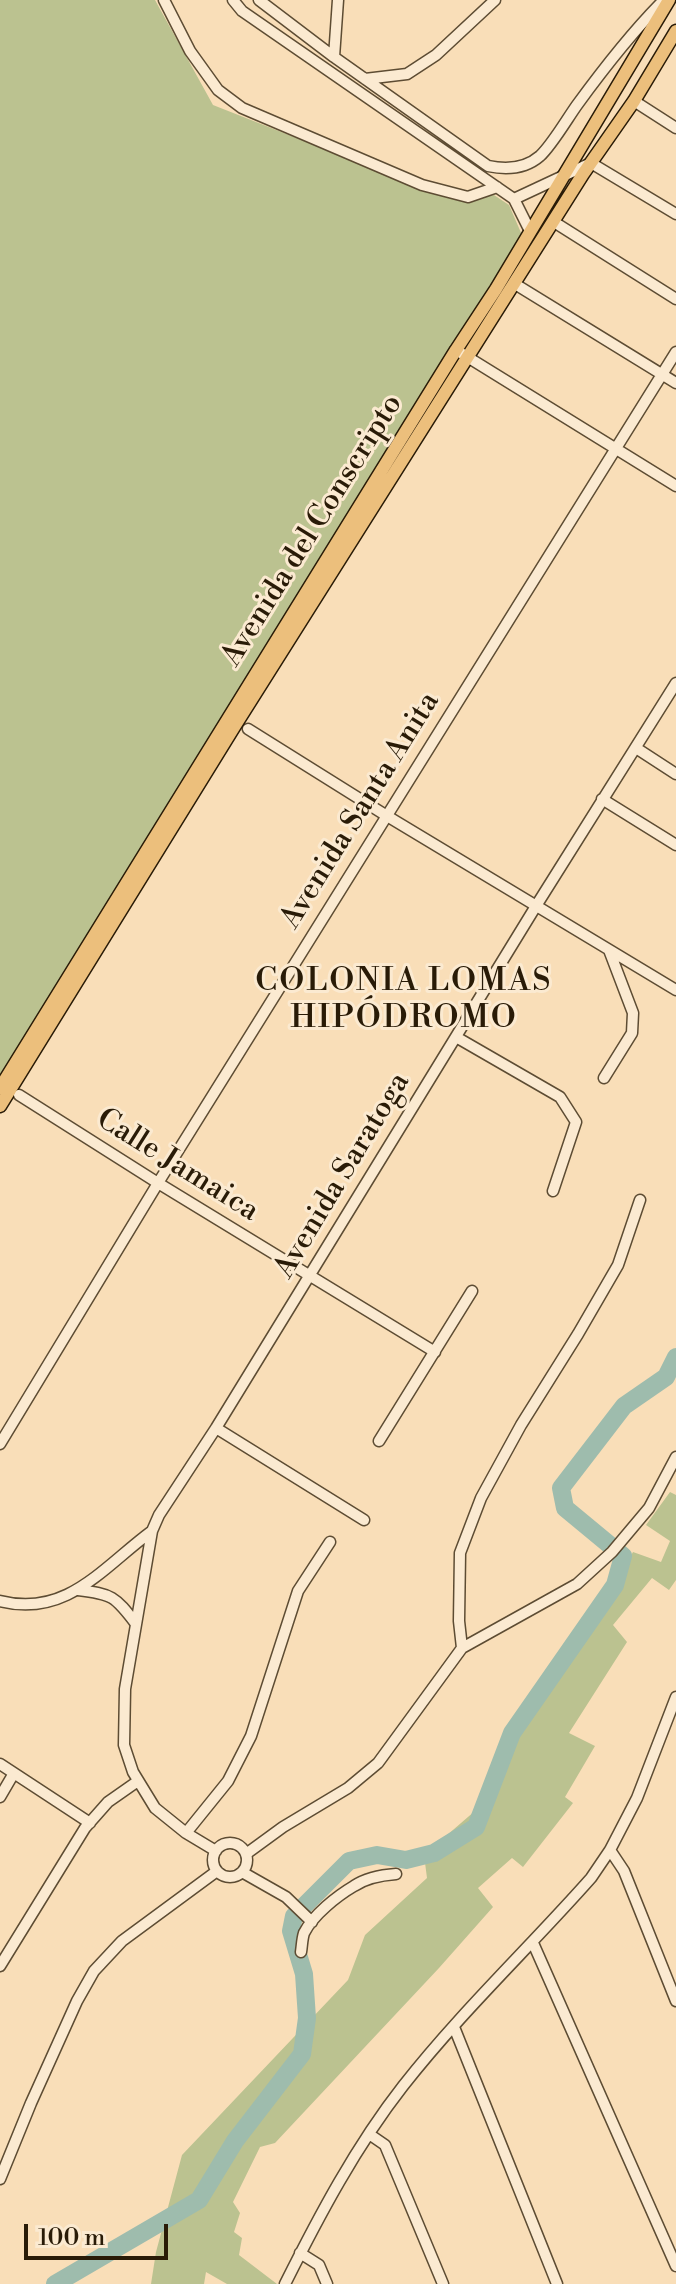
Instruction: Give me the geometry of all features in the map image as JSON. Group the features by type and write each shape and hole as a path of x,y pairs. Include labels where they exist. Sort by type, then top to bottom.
{"main road":[{"name":"Avenida del Conscripto","path":"0,1088 496,289 666,0"},
{"name":"Avenida del Conscripto","path":"0,1106 226,740 591,163 674,39"}],"street":[{"path":"164,0 190,51 218,90 242,108 422,185 468,197 497,187"},
{"path":"233,0 242,11 514,199 530,231"},
{"path":"259,0 488,166 505,170 522,167 540,156 612,57 637,27 666,0"},
{"path":"334,57 338,0"},
{"path":"365,79 407,74 436,55 495,0"},
{"path":"634,101 676,128"},
{"path":"514,199 591,163 676,214"},
{"path":"554,222 676,299"},
{"path":"515,284 676,383"},
{"path":"456,350 676,486"},
{"name":"Avenida Santa Anita","path":"0,1444 158,1183 676,352"},
{"name":"Avenida Saratoga","path":"152,1531 159,1515 310,1277 602,799 675,687"},
{"path":"248,729 676,990"},
{"path":"636,748 676,774"},
{"path":"602,799 676,845"},
{"path":"604,1078 632,1033 633,1013 609,950"},
{"path":"456,1037 560,1097 576,1122 553,1191"},
{"name":"Calle Jamaica","path":"19,1095 435,1352"},
{"path":"462,1648 459,1621 460,1553 481,1498 521,1425 618,1265 640,1200"},
{"path":"379,1441 472,1291"},
{"path":"216,1428 364,1520"},
{"path":"246,1854 283,1827 348,1788 378,1763 462,1648 577,1584 615,1548 649,1508 676,1457"},
{"path":"0,1601 38,1605 60,1599 78,1590 152,1531"},
{"path":"152,1531 125,1689 124,1745 133,1772 155,1808 186,1833 216,1851"},
{"path":"186,1833 228,1781 251,1736 298,1591 330,1542"},
{"path":"78,1590 106,1593 117,1600 136,1624"},
{"path":"285,2284 329,2200 403,2086 591,1878 610,1850 637,1798 676,1697"},
{"path":"665,1723 676,1731"},
{"path":"0,1764 90,1823"},
{"path":"0,1797 14,1773"},
{"path":"0,1966 90,1823 108,1802 138,1781"},
{"path":"228,1843 235,1844 246,1854 246,1867 232,1877 217,1871 213,1861 216,1851 228,1843"},
{"path":"610,1850 624,1871 676,2001"},
{"path":"0,2179 65,2026 94,1971 122,1941 217,1871"},
{"path":"242,1872 286,1897 304,1914 301,1952"},
{"path":"304,1914 355,1885 382,1875 396,1874"},
{"path":"533,1943 676,2266"},
{"path":"454,2027 557,2284"},
{"path":"369,2134 385,2145 443,2284"},
{"path":"300,2253 319,2265 327,2284"}],"green space":[{"path":"0,0 155,0 213,105 370,167 468,200 494,195 509,205 522,235 0,1078"},
{"path":"670,1492 676,1495 676,1580 669,1590 652,1578 613,1625 627,1642 569,1733 595,1746 565,1797 573,1803 523,1867 512,1858 478,1888 493,1907 275,2143 260,2147 233,2202 240,2213 234,2232 242,2238 239,2255 277,2284 227,2284 206,2272 204,2284 151,2284 156,2252 182,2155 348,1980 365,1935 427,1878 424,1855 483,1804 510,1731 598,1613 633,1552 661,1562 670,1541 646,1525"}],"waterway":[{"path":"55,2284 199,2200 235,2141 302,2054 307,2018 304,1974 291,1931 294,1916 349,1861 377,1855 406,1860 434,1853 476,1827 512,1733 615,1585 623,1556 565,1508 561,1488 624,1406 666,1377 676,1357"}],"district":[{"name":"COLONIA LOMAS HIPÓDROMO","path":"404,1000"}]}
